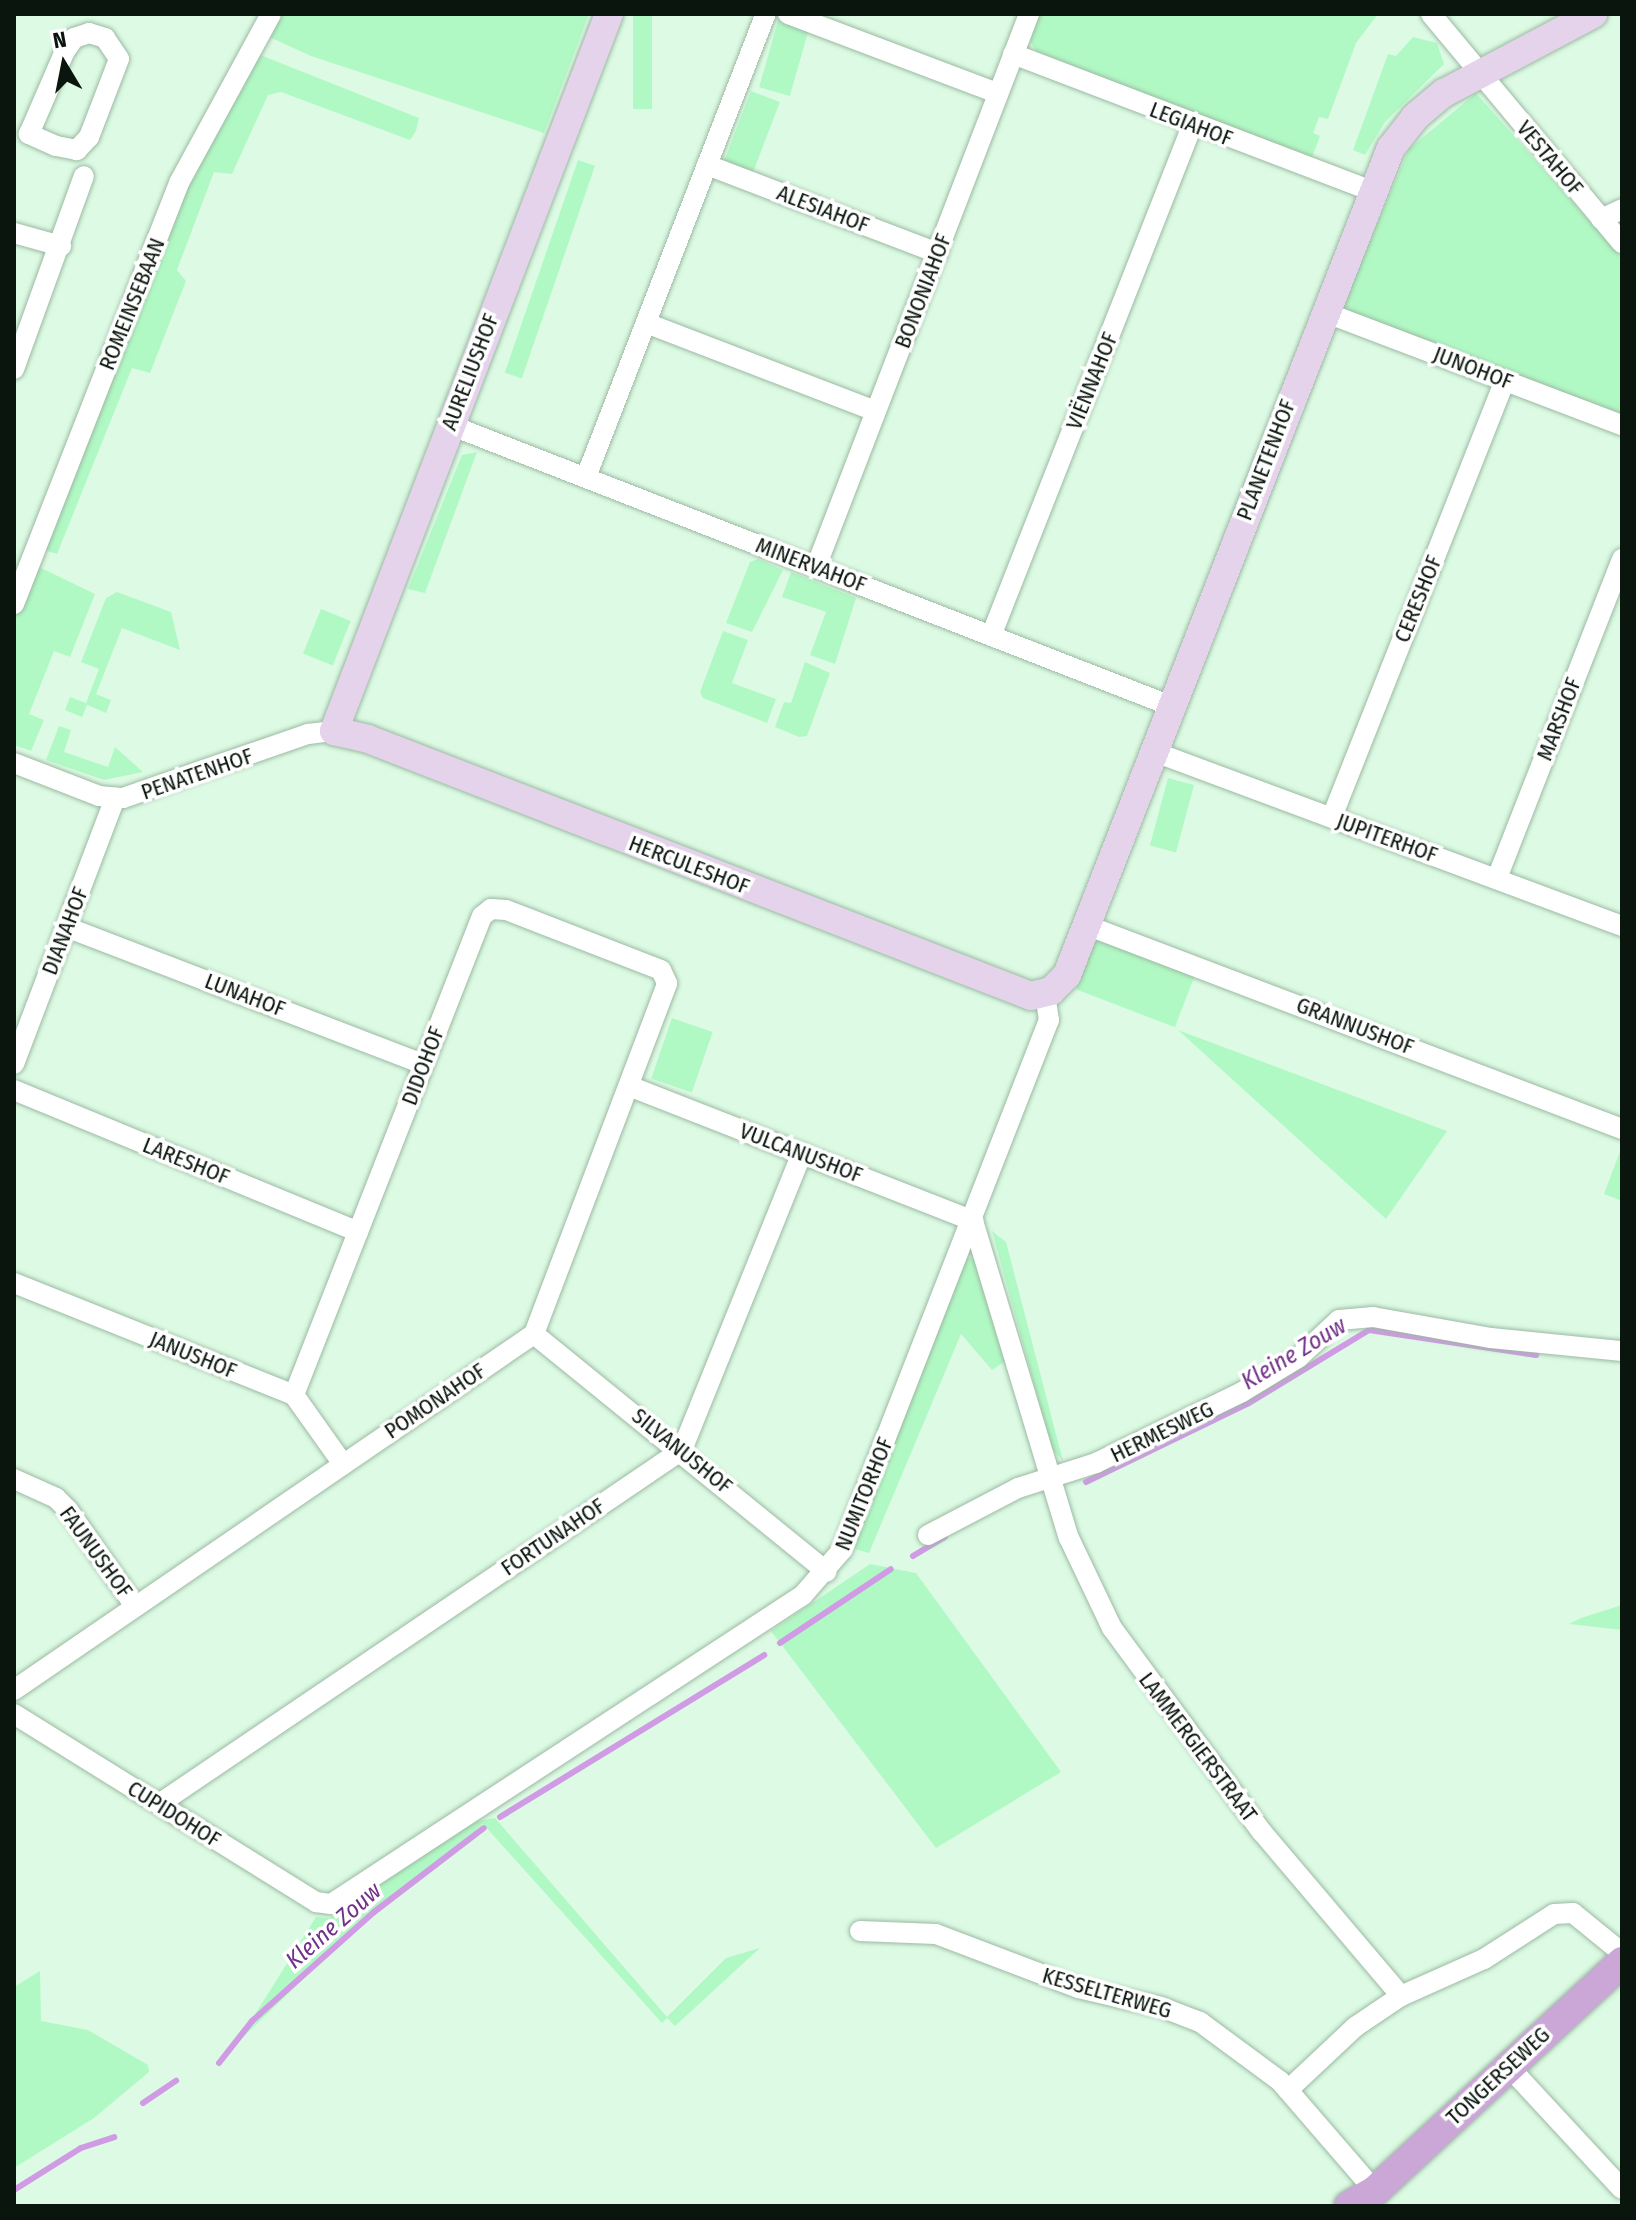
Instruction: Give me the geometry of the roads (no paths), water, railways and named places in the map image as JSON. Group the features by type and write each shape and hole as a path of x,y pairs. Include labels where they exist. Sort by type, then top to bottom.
{"main road":[{"name":"TONGERSEWEG","path":"1349,2206 1372,2199 1622,1962"}],"street":[{"name":"ROMEINSEBAAN","path":"14,604 180,181 271,14"},
{"name":"AURELIUSHOF","path":"334,731 609,14"},
{"path":"586,477 766,14"},
{"path":"788,14 997,93"},
{"name":"BONONIAHOF","path":"816,567 1029,14"},
{"name":"VESTAHOF","path":"1431,14 1622,243"},
{"name":"PLANETENHOF","path":"1045,995 1064,981 1371,191 1407,125 1434,100 1479,72 1593,14"},
{"path":"89,33 105,38 119,59 89,137 77,150 22,134 74,38 89,33"},
{"name":"LEGIAHOF","path":"1013,54 1192,126 1371,191"},
{"name":"VIËNNAHOF","path":"991,636 1192,126"},
{"name":"ALESIAHOF","path":"707,165 938,253"},
{"path":"14,369 61,246 60,234 84,176"},
{"path":"1601,219 1622,209"},
{"path":"14,233 61,246"},
{"name":"JUNOHOF","path":"1324,312 1622,425"},
{"path":"646,323 875,411"},
{"name":"CERESHOF","path":"1332,817 1505,380"},
{"name":"MINERVAHOF","path":"450,425 1171,706"},
{"name":"MARSHOF","path":"1497,878 1622,559"},
{"name":"PENATENHOF","path":"14,763 115,798 160,787 308,734 334,731"},
{"name":"HERCULESHOF","path":"334,731 368,739 1016,994 1045,995"},
{"name":"JUPITERHOF","path":"1152,751 1622,926"},
{"name":"DIANAHOF","path":"14,1064 115,798"},
{"name":"DIDOHOF","path":"294,1395 482,916 491,909 506,910 661,970 667,983 629,1086"},
{"name":"GRANNUSHOF","path":"1086,925 1622,1129"},
{"name":"LUNAHOF","path":"66,927 423,1064"},
{"name":"NUMITORHOF","path":"338,1903 803,1595 827,1572 842,1550 1049,1020 1045,995"},
{"path":"534,1334 629,1086"},
{"name":"VULCANUSHOF","path":"629,1086 973,1221"},
{"name":"LARESHOF","path":"14,1090 358,1232"},
{"path":"682,1450 802,1153"},
{"name":"LAMMERGIERSTRAAT","path":"973,1221 1052,1478 1085,1574 1152,1689 1281,1856 1401,1996"},
{"name":"JANUSHOF","path":"14,1283 294,1395"},
{"name":"HERMESWEG","path":"928,1535 1018,1488 1140,1444 1271,1376 1339,1320 1373,1317 1491,1338 1622,1351"},
{"name":"SILVANUSHOF","path":"534,1334 682,1450 827,1572"},
{"name":"POMONAHOF","path":"14,1690 534,1334"},
{"path":"294,1395 343,1464"},
{"name":"FORTUNAHOF","path":"159,1804 682,1450"},
{"name":"FAUNUSHOF","path":"14,1479 56,1498 68,1510 135,1606"},
{"name":"CUPIDOHOF","path":"14,1714 316,1902 338,1903"},
{"path":"1288,2090 1355,2027 1401,1996 1484,1959 1563,1912 1577,1916 1622,1953"},
{"name":"KESSELTERWEG","path":"860,1931 936,1934 1078,1988 1182,2014 1251,2055 1288,2090 1372,2199"},
{"path":"1509,2067 1622,2189"}],"waterway":[{"name":"Kleine Zouw","path":"1086,1482 1249,1403 1369,1330 1536,1355"},
{"name":"Kleine Zouw","path":"913,1556 945,1537"},
{"name":"Kleine Zouw","path":"780,1643 891,1569"},
{"name":"Kleine Zouw","path":"500,1817 764,1655"},
{"name":"Kleine Zouw","path":"219,2063 252,2021 374,1912 484,1828"},
{"name":"Kleine Zouw","path":"143,2103 176,2081"},
{"name":"Kleine Zouw","path":"14,2190 81,2148 114,2137"}]}
